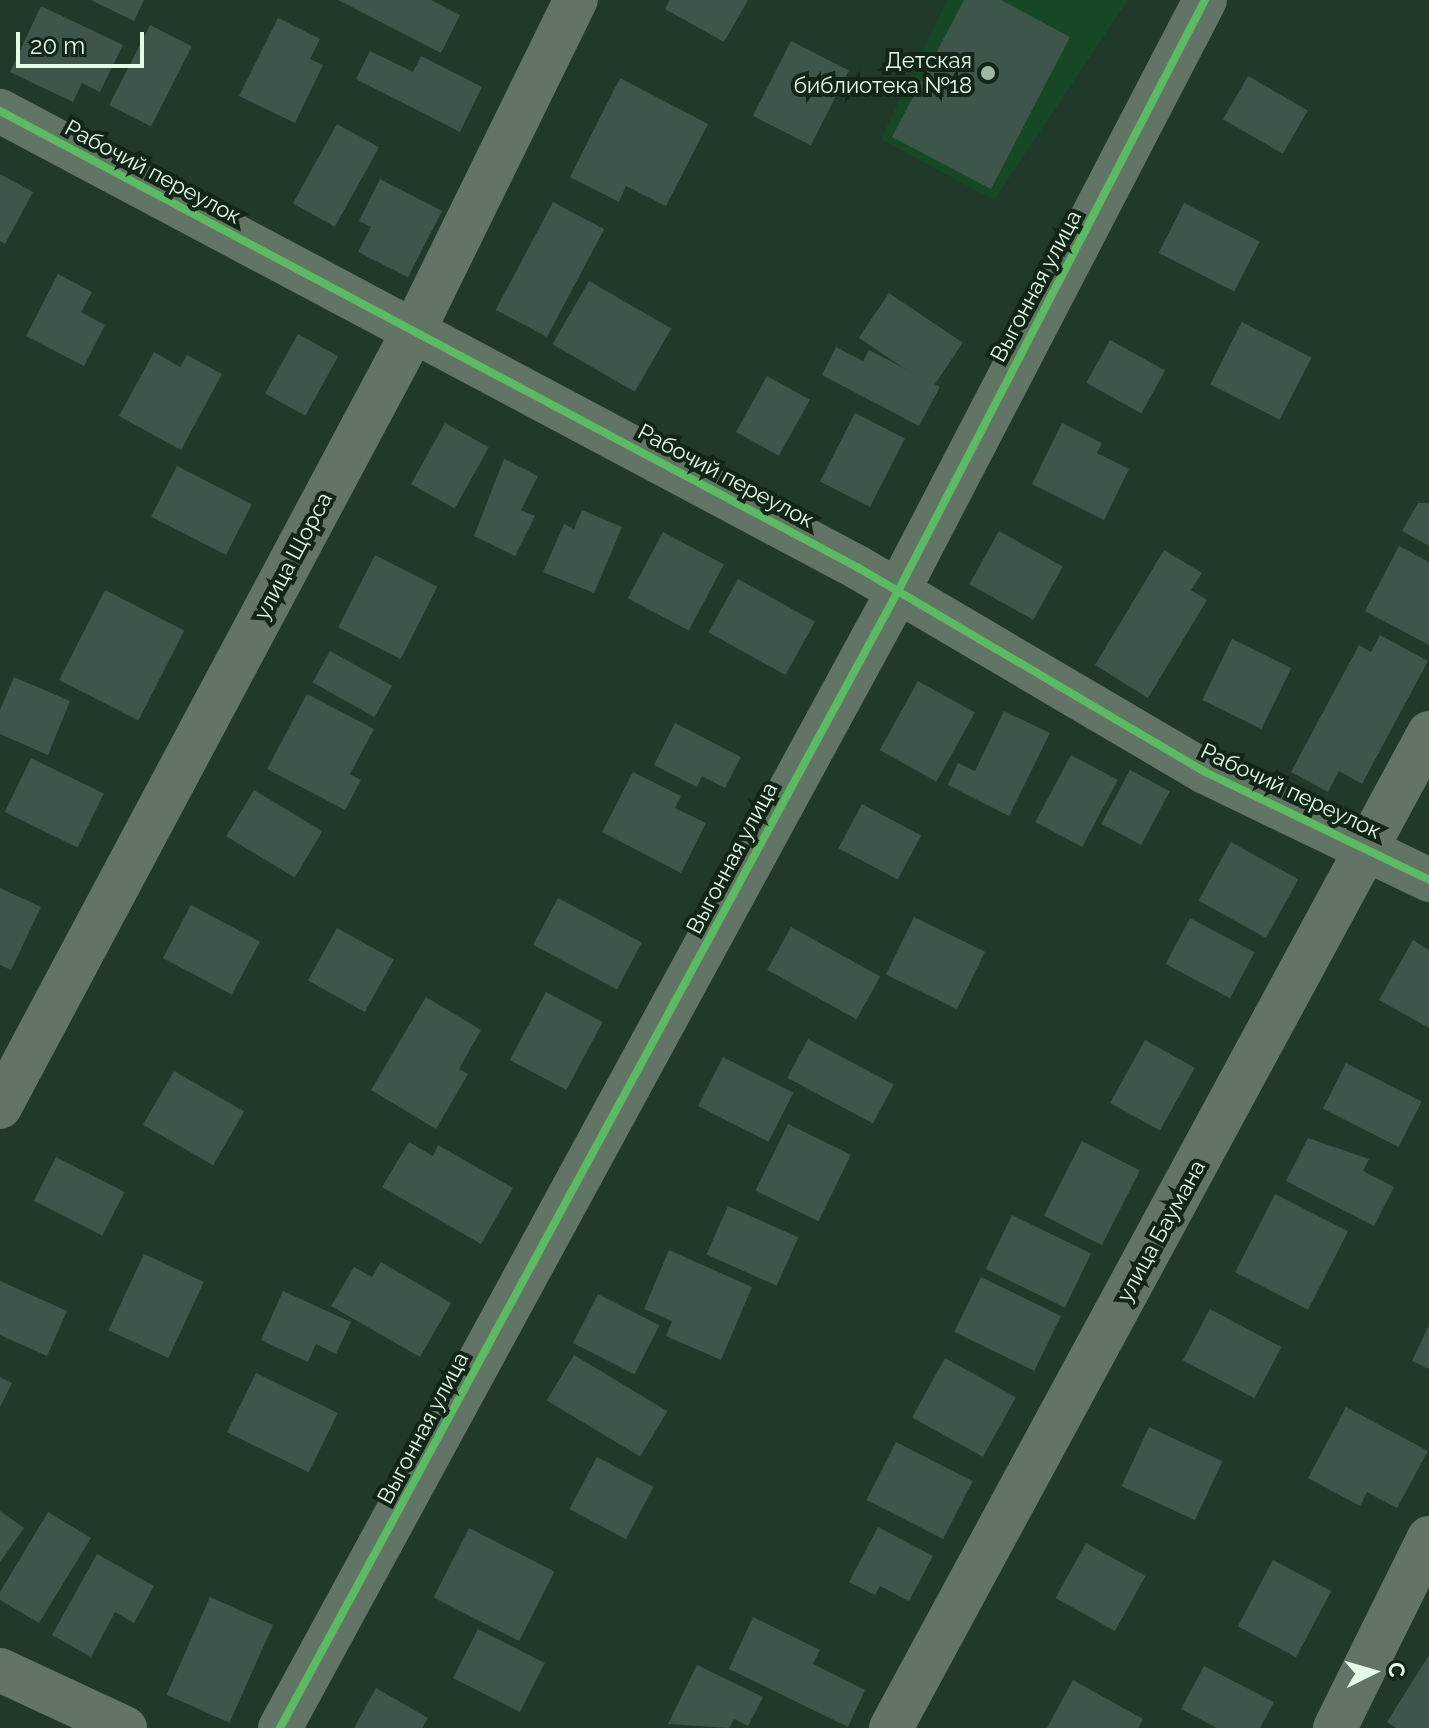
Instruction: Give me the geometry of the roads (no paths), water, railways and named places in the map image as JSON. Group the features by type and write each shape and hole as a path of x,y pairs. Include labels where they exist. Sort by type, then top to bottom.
{"street":[{"name":"улица Щорса","path":"0,1107 414,330 576,0"},
{"name":"Выгонная улица","path":"280,1728 897,593 1205,0"},
{"name":"Рабочий переулок","path":"0,111 414,330 897,593 1205,772 1369,847 1429,880"},
{"name":"улица Баумана","path":"891,1728 1429,733"},
{"path":"1335,1728 1429,1538"},
{"path":"0,1670 125,1728"}],"place":[{"name":"Детская библиотека №18","path":"988,73"}]}
